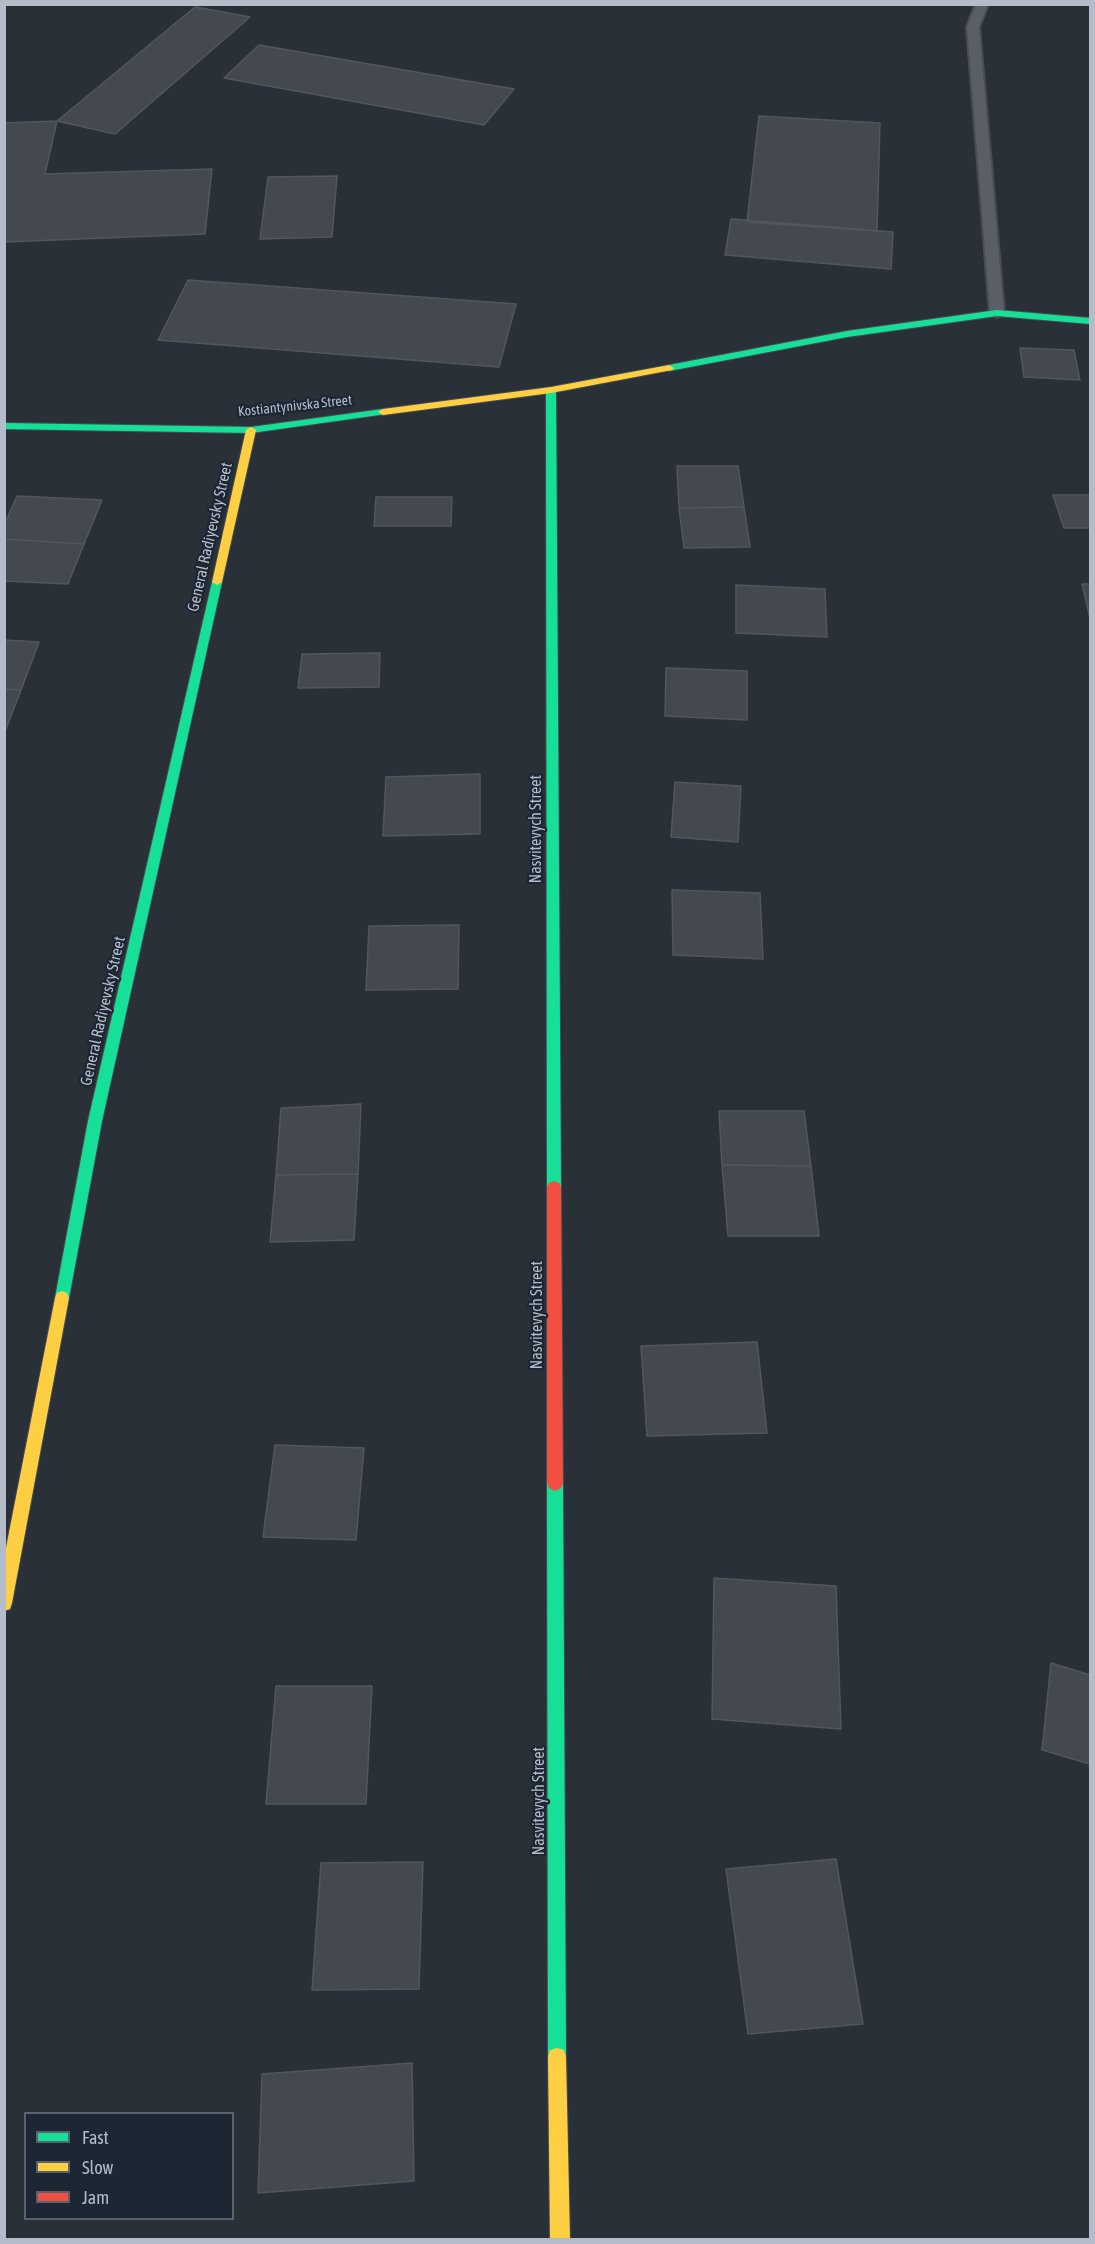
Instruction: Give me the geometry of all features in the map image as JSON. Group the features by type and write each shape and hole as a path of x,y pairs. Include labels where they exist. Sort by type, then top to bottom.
{"street":[{"name":"Kostiantynivska Street","path":"4,426 251,430 551,390 847,334 997,313 1090,321"},
{"name":"Nasvitevych Street","path":"551,390 556,2053 560,2240"},
{"name":"General Radiyevsky Street","path":"4,1603 95,1121 251,430"}],"lane":[{"path":"982,4 973,27 997,313"}],"building":[{"path":"195,7 250,17 115,134 57,121"},
{"path":"259,45 514,89 484,125 224,78"},
{"path":"759,116 880,123 877,231 747,222"},
{"path":"57,121 45,174 212,169 205,234 4,242 4,123"},
{"path":"337,176 332,237 260,239 268,177"},
{"path":"731,219 893,232 891,269 725,255"},
{"path":"188,280 516,304 499,367 158,340"},
{"path":"1020,348 1074,350 1080,380 1024,377"},
{"path":"677,466 738,466 744,507 679,508"},
{"path":"1053,495 1090,495 1090,528 1064,528"},
{"path":"17,496 102,500 84,544 4,539 4,525"},
{"path":"376,497 452,497 451,526 374,526"},
{"path":"744,507 750,547 684,548 679,508"},
{"path":"4,539 84,544 68,584 4,581"},
{"path":"1082,584 1090,584 1090,618"},
{"path":"736,585 825,589 827,637 736,633"},
{"path":"4,640 39,642 21,690 4,689"},
{"path":"380,653 379,687 298,688 302,654"},
{"path":"666,668 747,671 747,720 665,716"},
{"path":"4,689 21,690 4,734"},
{"path":"480,774 480,834 383,836 386,777"},
{"path":"675,782 741,786 738,842 671,837"},
{"path":"672,890 760,893 763,959 673,955"},
{"path":"459,925 458,989 366,990 369,926"},
{"path":"361,1104 358,1174 276,1175 281,1108"},
{"path":"719,1111 804,1111 811,1166 722,1165"},
{"path":"722,1165 811,1166 819,1236 728,1236"},
{"path":"358,1174 354,1240 270,1242 276,1175"},
{"path":"757,1342 767,1433 647,1436 641,1346"},
{"path":"275,1445 364,1448 356,1540 263,1537"},
{"path":"714,1578 836,1586 841,1729 712,1719"},
{"path":"1051,1663 1090,1675 1090,1764 1042,1750"},
{"path":"276,1686 372,1686 366,1804 266,1804"},
{"path":"836,1859 863,2024 748,2034 726,1869"},
{"path":"423,1862 419,1989 312,1990 321,1863"},
{"path":"412,2063 414,2181 258,2193 262,2074"}],"traffic: fast":[{"path":"669,368 847,334 997,313 1090,321"},
{"path":"551,390 554,1187"},
{"path":"4,426 251,430 383,412"},
{"path":"62,1298 95,1121 217,582"},
{"path":"555,1483 557,2057"}],"traffic: slow":[{"path":"383,412 551,390 669,368"},
{"path":"217,582 251,430"},
{"path":"4,1603 62,1298"},
{"path":"557,2057 560,2240"}],"traffic: jam":[{"path":"554,1187 555,1483"}]}
